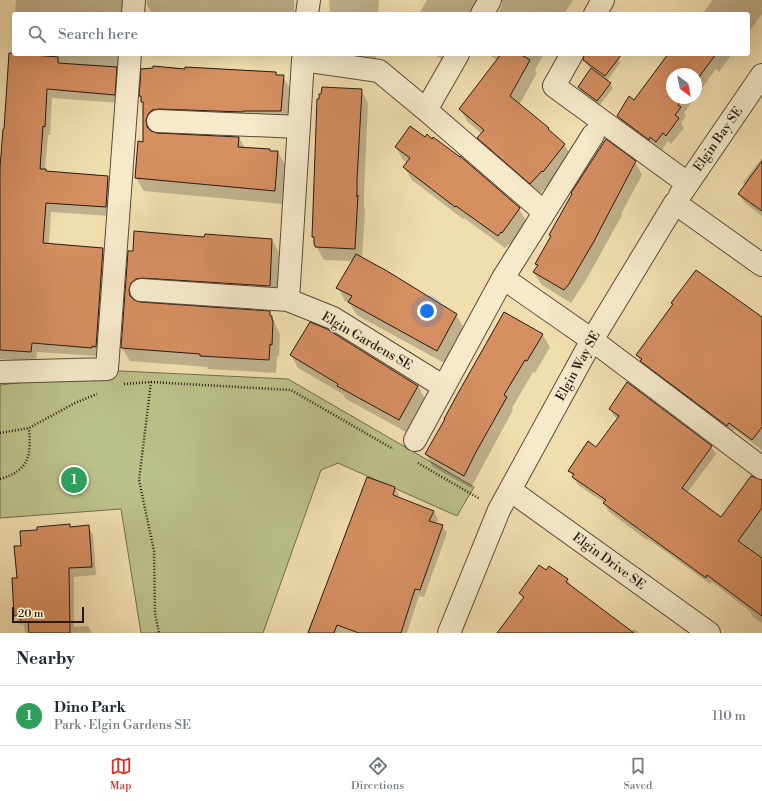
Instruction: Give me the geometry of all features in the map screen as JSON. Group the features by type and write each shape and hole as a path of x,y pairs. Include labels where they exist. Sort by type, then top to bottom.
{"street":[{"path":"133,12 134,0"},
{"path":"307,12 309,0"},
{"path":"483,12 490,0"},
{"path":"596,12 603,0"},
{"path":"0,372 107,369 130,56"},
{"path":"426,110 457,56"},
{"path":"571,56 554,86 687,183"},
{"path":"288,300 303,57 379,71 544,212"},
{"name":"Elgin Bay SE","path":"675,203 687,183 762,75"},
{"path":"158,122 299,127"},
{"path":"409,451 503,278 593,135"},
{"path":"675,203 762,265"},
{"name":"Elgin Way SE","path":"449,633 499,510 592,340 675,203"},
{"path":"503,278 592,340 762,468"},
{"name":"Elgin Gardens SE","path":"141,290 288,300 332,318 444,387"},
{"name":"Elgin Drive SE","path":"510,490 709,633"}],"path":[{"path":"151,382 139,480 154,551 156,613 159,633"},
{"path":"122,384 151,382 291,390 409,451 499,510"},
{"path":"0,433 29,428 75,403 102,392"},
{"path":"0,479 13,475 24,466 30,450 29,428"}],"green space":[{"path":"120,371 288,379 474,487 457,516 338,463 321,470 263,633 141,633 121,509 0,518 0,385"}],"building":[{"path":"9,53 12,53 12,56 58,57 58,63 117,67 115,95 47,89 45,127 43,126 40,169 46,169 46,171 108,176 106,207 46,203 43,243 103,248 96,347 92,346 92,348 32,343 31,352 0,350 0,168"},
{"path":"499,56 523,56 530,60 510,96 549,128 548,129 565,144 543,172 542,171 530,184 477,138 484,130 459,109"},
{"path":"584,56 620,56 605,76 583,60"},
{"path":"667,56 715,56 702,73 702,68 666,68 666,104 679,104 681,107 675,115 679,118 666,136 663,133 656,142 650,137 649,140 617,116 629,96 634,100"},
{"path":"153,66 185,69 185,67 276,72 276,75 284,75 281,111 243,112 159,109 152,110 148,114 146,120 147,127 151,131 157,133 239,137 238,147 278,151 275,191 135,178 138,141 143,142 143,102 141,102 141,96 139,96 141,69 153,68"},
{"path":"591,68 611,83 597,101 578,87"},
{"path":"322,87 362,89 355,249 315,247 314,237 312,237 317,99 319,99 319,94 321,94"},
{"path":"410,126 425,137 427,134 432,139 433,137 460,156 520,208 502,233 501,232 498,236 456,206 455,207 403,167 410,158 395,147"},
{"path":"606,139 636,161 593,243 564,290 533,272 538,265 535,264 551,236 549,235 572,194 571,193"},
{"path":"762,161 762,211 738,194"},
{"path":"134,231 204,237 205,234 272,239 270,286 142,278 136,279 131,283 129,290 130,296 134,300 140,302 270,311 270,316 272,316 273,320 272,345 270,344 269,360 200,356 200,354 121,348 128,251 133,251"},
{"path":"356,254 387,271 457,314 437,351 348,302 352,296 336,288"},
{"path":"696,270 762,317 762,427 752,440 729,423 727,426 640,361 642,359 636,355 673,304 671,303"},
{"path":"504,312 543,334 504,395 507,397 464,476 425,454"},
{"path":"310,322 327,329 418,386 399,420 337,386 338,384 290,355"},
{"path":"627,382 712,446 682,488 721,517 751,476 762,480 762,508 738,541 762,558 762,616 707,575 706,578 603,503 606,500 572,477 574,474 568,471 588,441 596,447 619,416 609,409"},
{"path":"367,477 395,487 393,495 434,511 429,521 443,525 420,590 415,589 401,633 359,633 337,625 334,633 308,633"},
{"path":"70,524 70,527 89,525 92,567 69,568 70,633 29,633 28,622 21,622 20,615 14,616 12,578 17,578 14,546 21,546 20,531 37,530 37,527"},
{"path":"539,565 546,570 549,566 568,579 566,582 634,633 497,633 524,597 519,593"}],"place":[{"name":"Dino Park","path":"74,480"}]}
